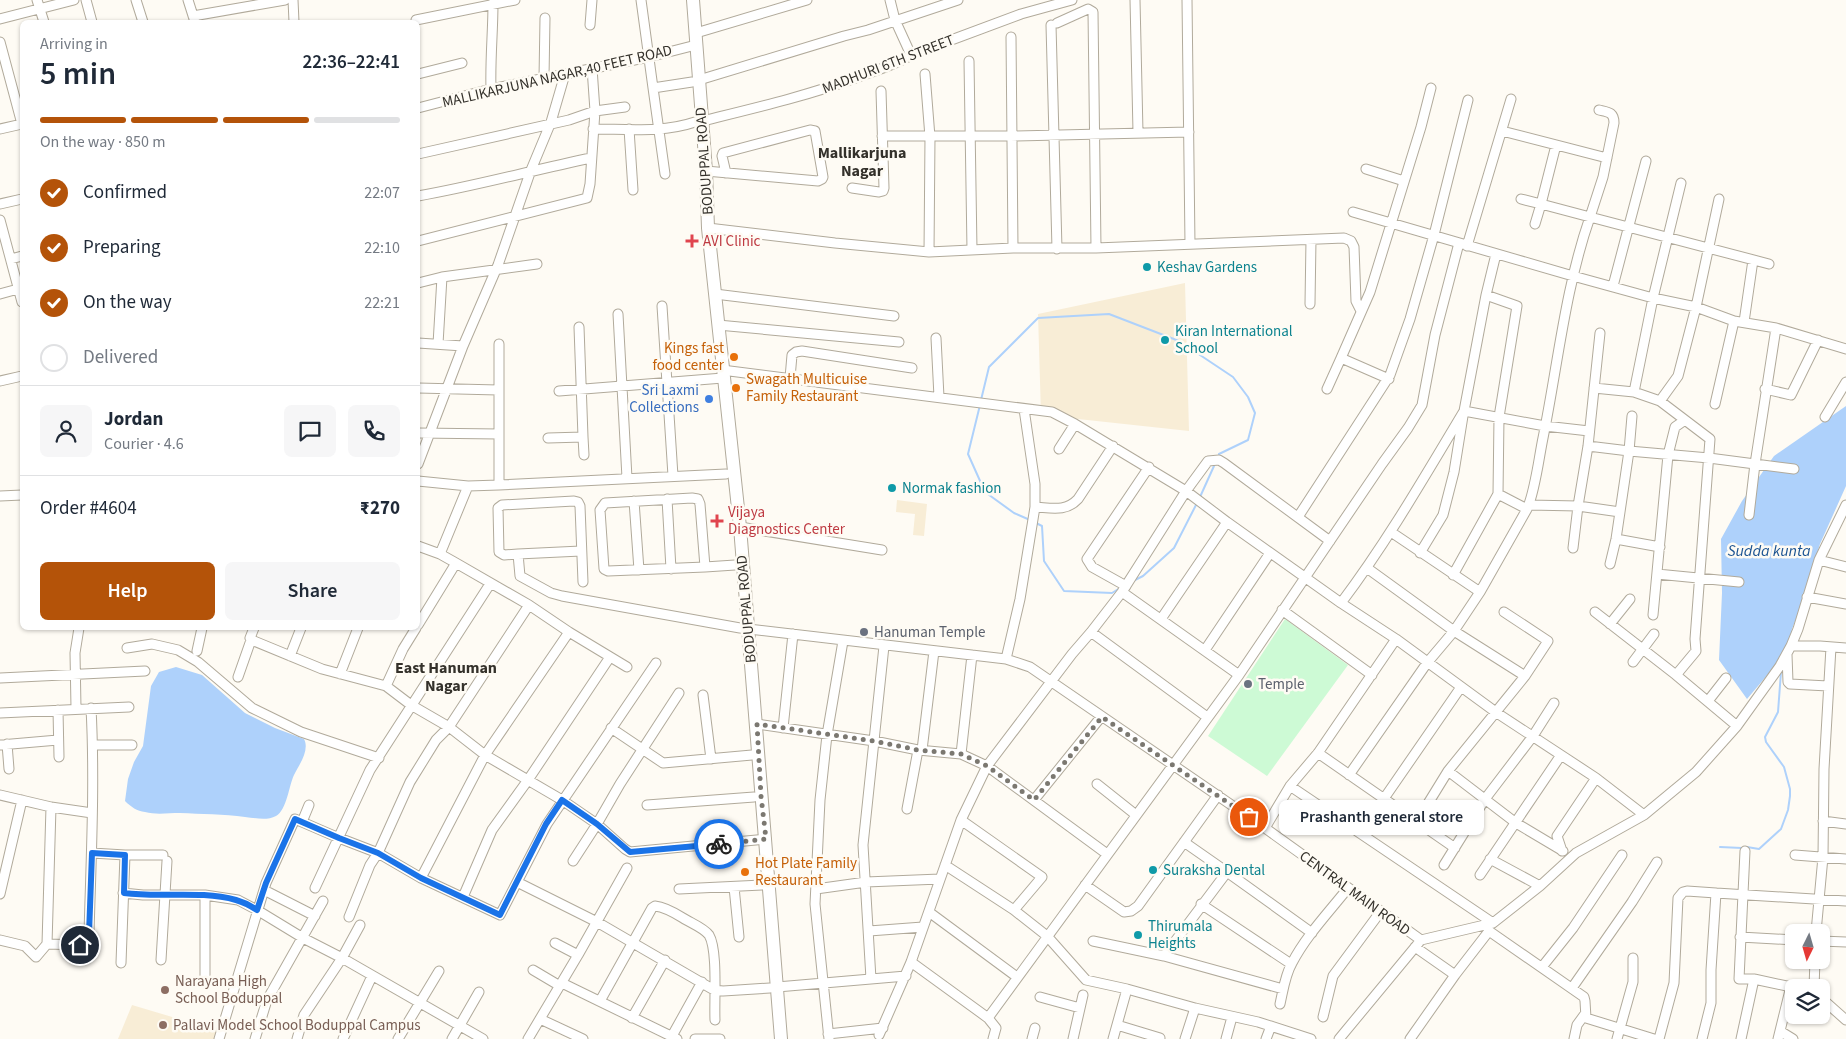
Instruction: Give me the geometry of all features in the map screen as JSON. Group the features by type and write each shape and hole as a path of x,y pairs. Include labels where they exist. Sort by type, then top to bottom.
{"street":[{"path":"37,0 43,20"},
{"path":"0,19 74,0"},
{"path":"86,0 91,20"},
{"path":"136,0 142,20"},
{"path":"188,0 194,19 285,0"},
{"path":"293,0 294,20"},
{"path":"590,25 592,0"},
{"path":"641,0 665,174"},
{"name":"BODUPPAL ROAD","path":"685,0 693,41"},
{"name":"BODUPPAL ROAD","path":"693,0 695,81 718,325 726,474 735,565 757,724 761,796 762,885 773,988 781,1039"},
{"name":"MALLIKARJUNA NAGAR,40 FEET ROAD","path":"420,107 491,89 649,57 807,0"},
{"path":"890,0 896,20 912,55"},
{"path":"653,88 695,81 835,38 868,30 958,0"},
{"path":"1135,0 1138,132"},
{"path":"1187,0 1190,244"},
{"path":"416,20 509,1"},
{"path":"491,89 490,62 493,44 493,3"},
{"name":"MADHURI 6TH STREET","path":"593,128 659,129 681,127 698,121 784,101 829,88 899,63 912,55 1021,14 1075,3"},
{"path":"1057,249 1054,24 1088,9 1093,12 1096,248"},
{"path":"544,78 545,18"},
{"path":"1011,37 1013,248"},
{"path":"0,42 20,117"},
{"path":"969,61 972,250"},
{"path":"420,74 462,63"},
{"path":"420,240 587,198 590,184 595,111 592,68"},
{"path":"420,459 463,346 496,268 531,170 552,122 565,74"},
{"path":"925,74 930,137 928,252"},
{"path":"1326,389 1370,292 1421,127 1431,88"},
{"path":"852,188 879,192 883,191 884,188 881,92"},
{"path":"988,1018 1207,717 1240,675 1282,610 1422,405 1435,335 1511,99"},
{"path":"1298,517 1389,379 1410,319 1434,235 1468,100"},
{"path":"420,154 552,122 577,118 595,111 624,107"},
{"path":"1349,775 1427,663 1454,631 1480,592 1528,507 1573,276 1607,158 1614,123 1614,116 1612,114 1599,110"},
{"path":"0,129 20,124"},
{"path":"629,128 633,190"},
{"path":"703,164 726,173 818,181 822,179 822,176 815,131 810,130 723,153 726,173"},
{"path":"1502,131 1607,158"},
{"path":"882,136 1011,136 1189,132"},
{"path":"1536,224 1556,145"},
{"path":"420,196 449,191 531,170 591,158"},
{"path":"1613,286 1630,228 1646,161"},
{"name":"BODUPPAL ROAD","path":"703,164 701,229 740,527 754,797 762,840 773,988 773,1039"},
{"path":"1366,169 1404,181"},
{"path":"1634,392 1653,298 1682,183"},
{"path":"0,204 20,199"},
{"path":"1521,199 1769,264"},
{"path":"1660,401 1678,376 1696,307 1719,199"},
{"path":"1353,212 1573,276 1653,298 1696,307 1734,321 1776,328 1846,349"},
{"path":"0,220 20,296"},
{"path":"708,228 928,252 1013,248 1096,248 1344,238 1354,242 1356,301 1361,312"},
{"path":"1310,304 1311,240"},
{"path":"1420,553 1443,515 1454,472 1486,295 1496,254"},
{"path":"11,258 20,256"},
{"path":"1744,322 1753,260"},
{"path":"420,282 496,268 536,264"},
{"path":"438,344 442,277"},
{"path":"0,294 18,290"},
{"path":"715,294 894,316"},
{"path":"1453,575 1498,494 1499,417 1517,306 1486,295"},
{"path":"662,306 673,476"},
{"path":"618,314 627,478"},
{"path":"1715,404 1734,321"},
{"path":"718,325 899,342"},
{"path":"579,327 584,455"},
{"path":"1749,515 1765,388 1776,328"},
{"path":"1573,548 1588,446 1600,333"},
{"path":"936,338 939,397"},
{"path":"1765,388 1791,395 1818,340"},
{"path":"420,343 463,346"},
{"path":"498,485 499,344"},
{"path":"790,378 792,355 802,351 912,368"},
{"path":"1341,358 1389,379"},
{"path":"0,381 20,376"},
{"path":"559,391 666,384 721,376 790,378 1052,412 1149,467 1186,491 1305,577 1396,639 1497,713 1596,778 1644,815"},
{"path":"1825,417 1846,382"},
{"path":"420,388 498,390"},
{"path":"1594,388 1634,392 1660,401 1710,439 1699,578 1696,651 1676,675"},
{"path":"1006,659 1020,599 1035,507 1034,484 1024,409"},
{"path":"1464,411 1545,426 1589,431"},
{"path":"1342,603 1392,532 1464,411"},
{"path":"1610,564 1616,539 1629,451 1632,416"},
{"path":"1653,615 1668,455 1674,428 1685,420"},
{"path":"1059,449 1075,424"},
{"path":"420,433 499,434"},
{"path":"548,438 583,437"},
{"path":"1035,507 1064,508 1072,506 1112,446"},
{"path":"1588,446 1709,458 1794,469"},
{"path":"843,641 827,736 820,800 815,904 828,1036 881,1031 906,976 961,820 987,766 1124,589 1186,491 1208,461 1219,460 1330,541"},
{"path":"1149,467 1087,559 1092,567 1240,675"},
{"path":"420,481 468,486 726,474"},
{"path":"440,554 468,486"},
{"path":"1498,494 1528,507 1578,506 1620,512"},
{"path":"0,496 20,495"},
{"path":"667,499 671,569"},
{"path":"704,567 700,504 698,499 605,503 602,506 600,510 604,569 639,570 671,569 704,567 735,565"},
{"path":"634,501 639,570"},
{"path":"582,551 504,555 499,552 497,512 502,505 578,502 580,506 582,551 583,582"},
{"path":"1410,1039 1489,926 1540,886 1576,853 1644,815 1696,772 1737,726 1787,655 1798,629 1819,560 1846,505"},
{"path":"1161,619 1227,522"},
{"path":"740,527 882,550"},
{"path":"1392,532 1420,553 1480,592"},
{"path":"1616,539 1660,547"},
{"path":"420,547 440,554 529,605 627,667"},
{"path":"1205,650 1270,552"},
{"name":"CENTRAL MAIN ROAD","path":"518,554 520,576 551,593 588,602 744,628 1006,659 1030,667 1218,795 1380,911 1455,975"},
{"path":"1819,560 1846,567"},
{"path":"420,621 456,563"},
{"path":"1367,568 1454,631 1525,676"},
{"path":"1657,574 1739,582"},
{"path":"315,888 370,770 490,584"},
{"path":"1807,597 1846,604"},
{"path":"1610,624 1630,600"},
{"path":"349,917 370,865 378,853 410,782 436,740 449,726 529,605"},
{"path":"1282,610 1372,675"},
{"path":"1416,823 1448,771 1497,713 1548,641 1504,612"},
{"path":"1595,612 1676,675 1737,726"},
{"path":"76,708 75,652 79,630"},
{"path":"196,651 201,630"},
{"path":"238,677 253,630"},
{"path":"290,656 300,630"},
{"path":"340,674 357,630"},
{"path":"386,686 403,649 415,630"},
{"path":"421,878 485,755 569,632"},
{"path":"1091,632 1207,717"},
{"path":"783,728 794,634"},
{"path":"1633,662 1654,634"},
{"path":"1265,828 1290,786 1318,753 1396,639"},
{"path":"251,640 322,669 386,686 411,705 449,726 485,755 562,800 597,824 630,852 762,840"},
{"path":"127,648 152,644 178,650 198,662 252,708 301,732 379,758"},
{"path":"1792,644 1846,648"},
{"path":"871,979 863,845 884,646"},
{"path":"1816,924 1823,857 1824,769 1830,647"},
{"path":"907,809 920,750 934,651"},
{"path":"961,754 972,655"},
{"path":"1787,655 1788,682 1790,684 1828,686"},
{"path":"463,897 492,830 528,780 610,657"},
{"path":"219,1039 257,910 295,819 378,853 421,878 500,915 546,824 656,663"},
{"path":"0,678 145,671"},
{"path":"1708,701 1726,678"},
{"path":"1383,800 1460,687"},
{"path":"573,861 620,784 680,693"},
{"path":"703,695 711,759"},
{"path":"1444,866 1485,799 1533,736 1554,703"},
{"path":"0,713 129,707"},
{"path":"47,944 80,945 87,938 92,853 93,746 91,708"},
{"path":"58,710 59,757"},
{"path":"1034,800 1102,717"},
{"path":"757,724 827,736 874,741 920,750 961,754 987,766 1108,854"},
{"path":"612,728 663,763 752,755"},
{"path":"9,769 4,744 58,740"},
{"path":"93,746 132,744"},
{"path":"1318,753 1416,823 1455,848"},
{"path":"1480,875 1561,755"},
{"path":"1448,771 1516,823 1562,851 1576,853"},
{"path":"1562,851 1557,836 1596,778"},
{"path":"1097,784 1136,815"},
{"path":"1290,786 1489,926 1584,997 1586,1018 1654,1039"},
{"path":"0,795 50,807 92,813"},
{"path":"1085,885 1124,912 1131,911 1138,906 1218,795"},
{"path":"647,805 754,797"},
{"path":"0,894 22,800"},
{"path":"302,822 310,805"},
{"path":"0,940 25,946 36,957 47,944 50,807"},
{"path":"961,820 1042,877 1014,910"},
{"path":"1823,821 1846,824"},
{"path":"1184,842 1312,933"},
{"path":"1745,852 1739,979 1754,979 1785,985"},
{"path":"92,853 165,858 161,960"},
{"path":"121,963 125,855"},
{"path":"1542,967 1573,928 1622,855"},
{"path":"1795,855 1846,859"},
{"path":"1490,859 1540,886"},
{"path":"1572,988 1632,902 1657,862"},
{"path":"945,865 1014,910 1047,936 1086,980 1232,1016 1311,1039"},
{"path":"528,1039 597,922 626,868"},
{"path":"1164,956 1201,904 1227,872"},
{"path":"816,889 866,882 940,879"},
{"path":"517,882 597,922 714,990 773,988 906,976"},
{"path":"679,889 762,885"},
{"path":"734,887 739,936"},
{"path":"1280,1004 1291,964 1312,933 1348,888"},
{"path":"264,890 315,916"},
{"path":"1659,1039 1674,982 1678,898 1683,892 1846,901"},
{"path":"124,893 164,896 204,895 238,900 483,1039"},
{"path":"1702,1039 1711,1003 1716,893"},
{"path":"204,895 205,976"},
{"path":"255,1039 267,1000 323,901"},
{"path":"1201,904 1291,964"},
{"path":"600,1001 632,942 655,906 678,915 710,936 714,962 715,1020"},
{"path":"1323,1017 1333,976 1380,911"},
{"path":"929,912 1017,977"},
{"path":"297,1039 304,1015 342,958 360,925"},
{"path":"1339,1039 1418,944 1489,926"},
{"path":"869,931 923,927"},
{"path":"1740,937 1785,940"},
{"path":"1093,941 1164,956 1283,989"},
{"path":"1830,941 1846,942"},
{"path":"555,943 578,955"},
{"path":"1617,1039 1633,982 1633,958"},
{"path":"632,1018 665,960"},
{"path":"911,962 988,1018 996,1028 993,1039"},
{"path":"532,970 674,1038 702,982"},
{"path":"398,1039 439,971"},
{"path":"343,1039 372,976"},
{"path":"1741,1039 1754,979"},
{"path":"1113,1039 1127,989"},
{"path":"452,1039 479,992"},
{"path":"1073,1039 1083,995"},
{"path":"1040,997 1080,1008"},
{"path":"1830,1006 1846,1020"},
{"path":"1185,1039 1195,1008"},
{"path":"1574,1039 1578,1025 1585,1014"},
{"path":"1785,1014 1779,1035 1793,1039"},
{"path":"1226,1039 1232,1016"},
{"path":"540,1019 583,1039"},
{"path":"1117,1025 1160,1038"},
{"path":"1266,1039 1270,1026"},
{"path":"1032,1039 1035,1028"},
{"path":"695,1039 720,1039"}],"shaded area":[{"path":"1185,283 1189,431 1041,415 1038,314"},
{"path":"897,500 927,504 924,536 913,535 915,514 896,512"},
{"name":"Pallavi Model School Boduppal Campus","path":"132,1005 219,1031 217,1039 118,1039"}],"green space":[{"path":"1285,619 1348,665 1267,776 1208,736"}],"water":[{"name":"Sudda kunta","path":"1846,406 1846,486 1820,544 1799,611 1780,660 1747,699 1719,660 1722,593 1721,539 1742,501 1774,456"},
{"path":"176,667 202,675 245,713 275,728 304,739 306,748 303,757 292,779 283,808 276,816 261,819 212,814 153,813 137,810 125,801 128,779 134,762 143,746 151,686 159,672"}],"waterway":[{"path":"981,400 989,367 1038,318 1109,314 1179,341 1233,377 1248,397 1255,413 1248,440 1219,454"},
{"path":"980,405 968,454 985,492 1014,513 1030,520"},
{"path":"1200,497 1214,466"},
{"path":"1133,581 1143,576 1174,548 1197,503"},
{"path":"1036,523 1042,526 1044,561 1064,591 1112,593 1120,588"},
{"path":"1784,650 1791,631"},
{"path":"1747,847 1759,849 1781,829 1788,810 1790,789 1784,767 1766,742 1765,737 1778,712 1781,672"},
{"path":"1720,847 1742,848"}],"way so far":[{"path":"719,844 766,839 761,796 757,724 827,736 874,741 918,750 961,754 987,766 1034,800 1102,717 1249,817"}],"place":[{"name":"AVI Clinic","path":"692,241"},
{"name":"Keshav Gardens","path":"1147,267"},
{"name":"Kiran International School","path":"1165,340"},
{"name":"Kings fast food center","path":"734,357"},
{"name":"Swagath Multicuise Family Restaurant","path":"736,388"},
{"name":"Sri Laxmi Collections","path":"709,399"},
{"name":"Normak fashion","path":"892,488"},
{"name":"Vijaya Diagnostics Center","path":"717,521"},
{"name":"Hanuman Temple","path":"864,632"},
{"name":"Temple","path":"1248,684"},
{"name":"Prashanth general store","path":"1249,817"},
{"name":"Suraksha Dental","path":"1153,870"},
{"name":"Hot Plate Family Restaurant","path":"745,872"},
{"name":"Thirumala Heights","path":"1138,935"},
{"name":"Narayana High School Boduppal","path":"165,990"},
{"name":"Pallavi Model School Boduppal Campus","path":"163,1025"}],"district":[{"name":"Mallikarjuna Nagar","path":"862,161"},
{"name":"East Hanuman Nagar","path":"446,676"}],"route":[{"path":"80,945 85,942 89,934 92,853 125,855 124,893 223,897 238,900 257,910 266,883 295,819 378,853 421,878 500,915 546,824 562,800 597,824 630,852 719,844"}]}
